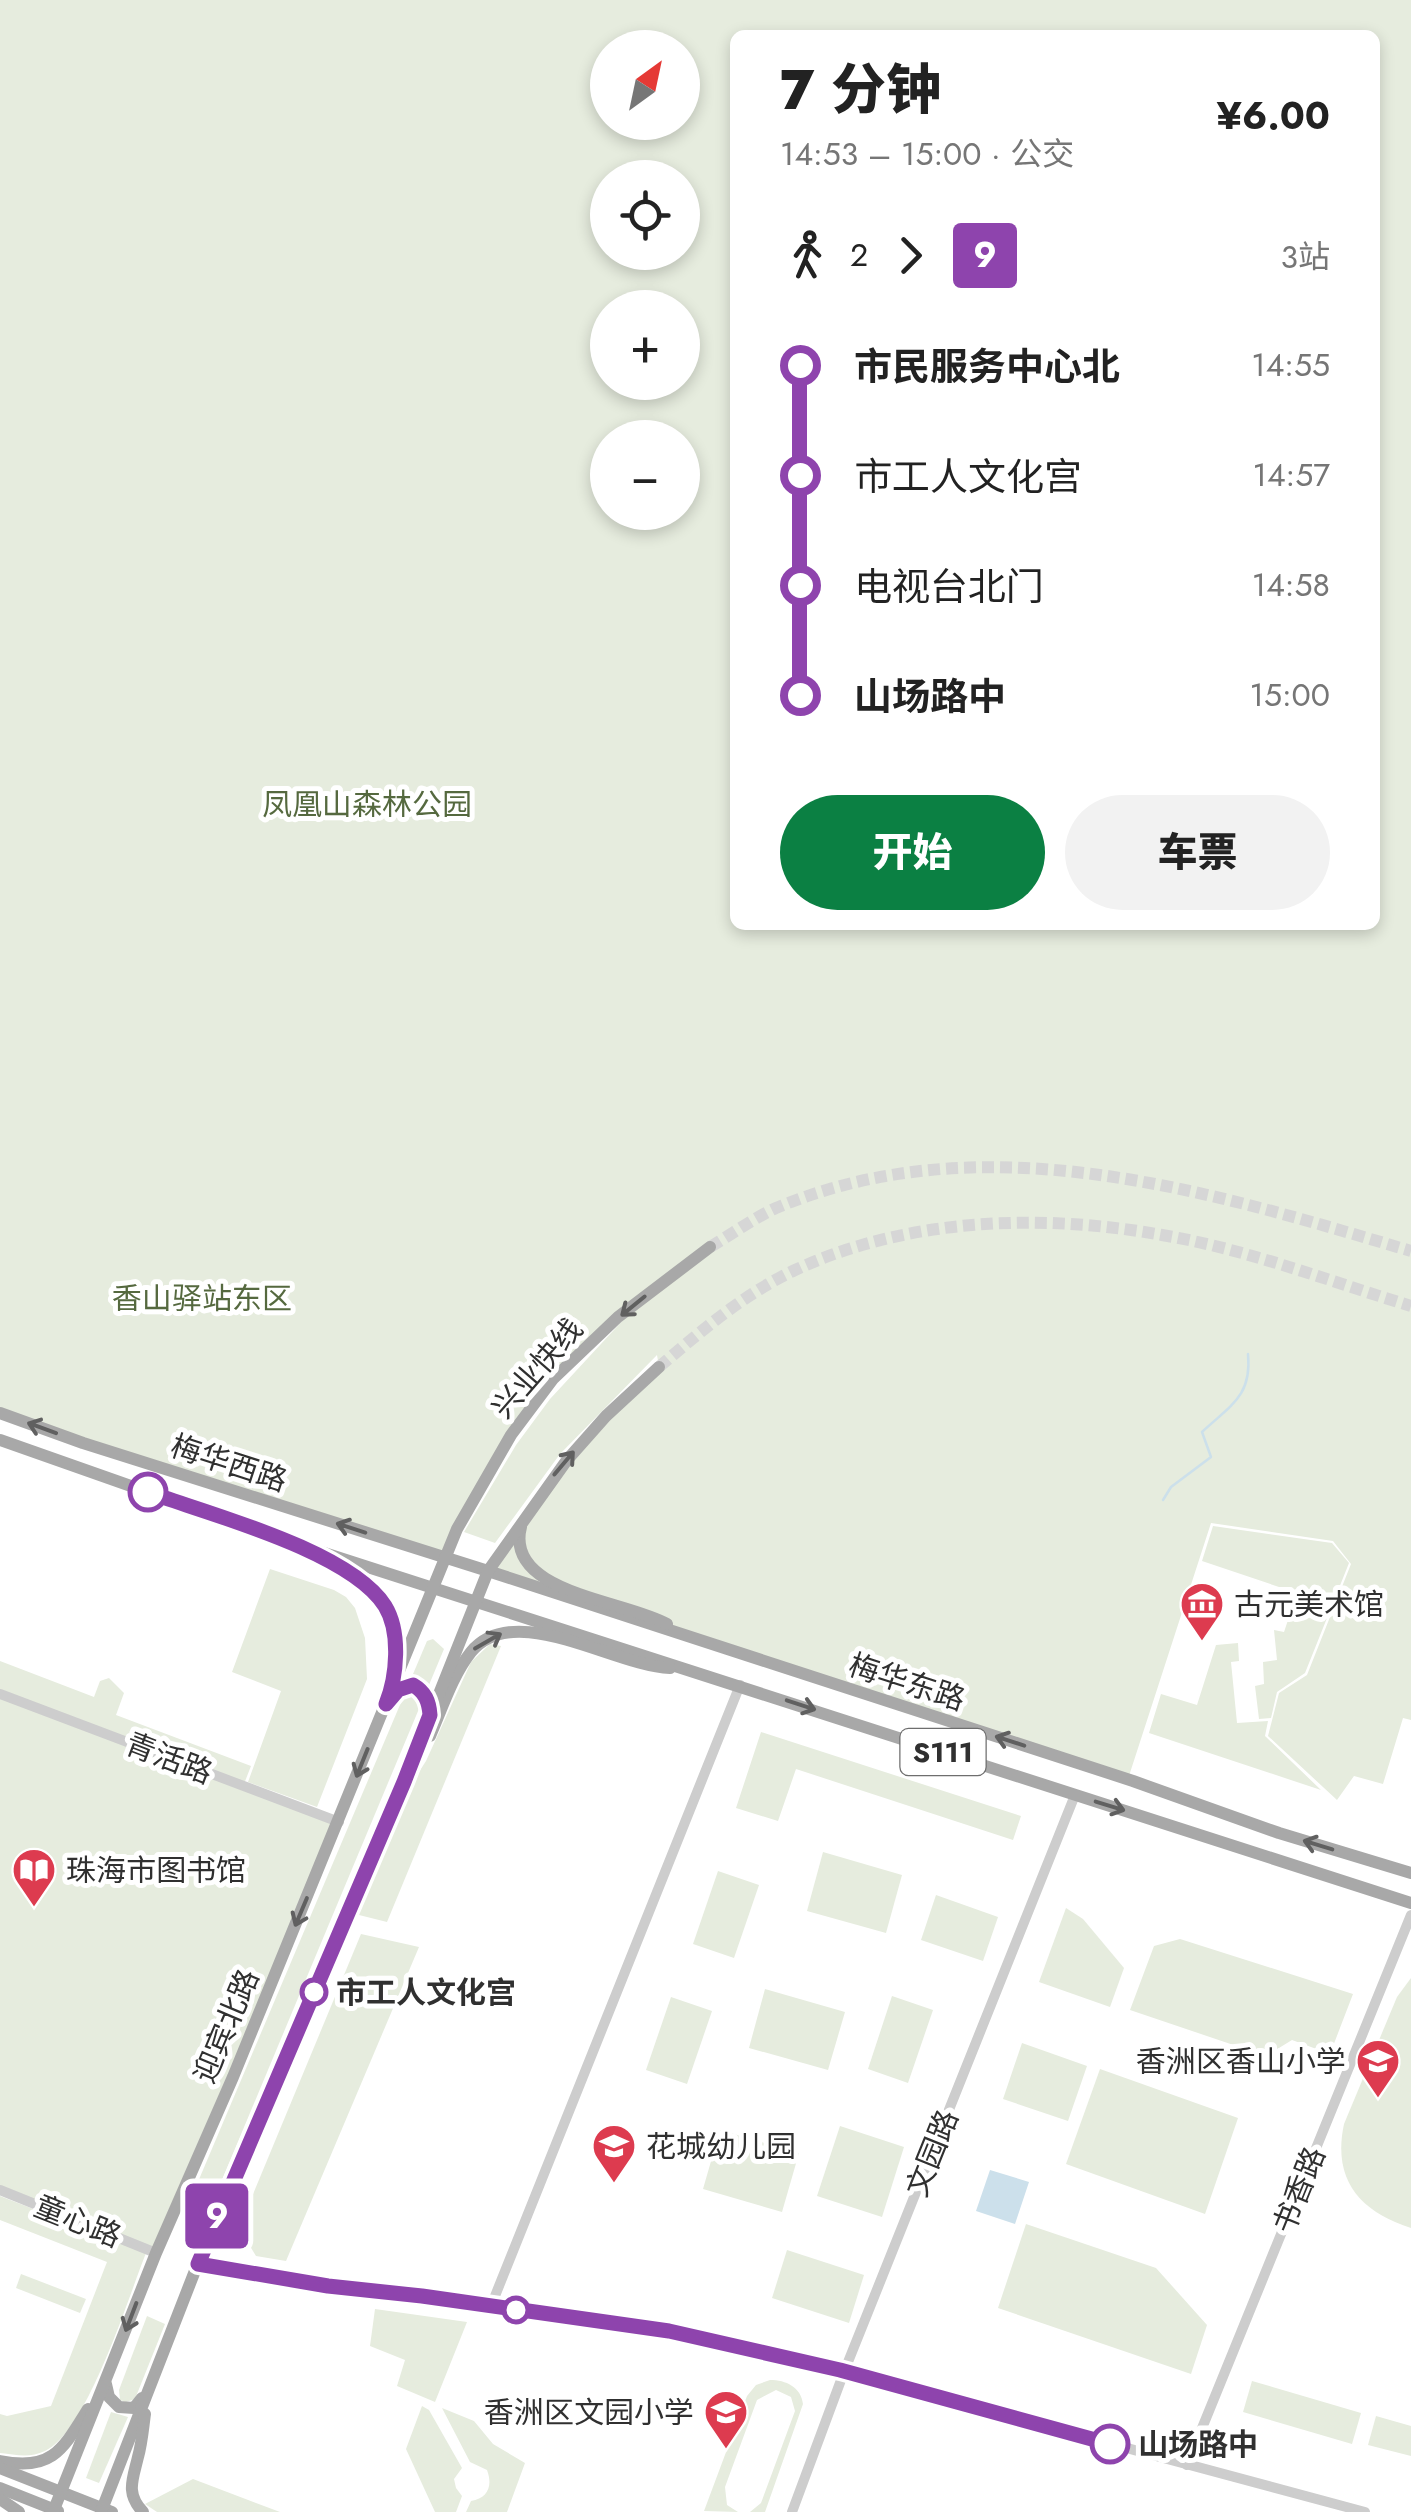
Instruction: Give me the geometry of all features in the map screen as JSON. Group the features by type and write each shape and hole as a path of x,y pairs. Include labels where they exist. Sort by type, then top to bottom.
{"main road":[{"name":"兴业快线","path":"444,1558 489,1470 553,1379 618,1318 710,1246"},
{"path":"0,2464 105,2511 198,2264 404,1782 488,1572 581,1443 659,1367"},
{"name":"梅华西路","path":"0,1413 444,1558"},
{"name":"梅华西路","path":"0,1440 474,1602"},
{"path":"525,1516 518,1548 534,1573 563,1587 654,1617 696,1640"},
{"path":"287,1541 358,1578 386,1608 394,1639 392,1690"},
{"name":"梅华东路","path":"444,1558 1411,1874"},
{"name":"迎宾北路","path":"56,2511 156,2253 339,1822 444,1558"},
{"name":"梅华东路","path":"474,1602 696,1670 1411,1904"},
{"path":"404,1782 421,1756 464,1663 477,1646 494,1636 528,1630 645,1666 696,1670"},
{"path":"386,1704 398,1690 413,1685 427,1699 430,1715"},
{"path":"106,2382 109,2397 119,2407 134,2408 148,2392"},
{"path":"0,2464 30,2466 46,2462 72,2434 106,2382"},
{"path":"143,2512 133,2501 130,2481 138,2457 148,2392"},
{"path":"0,2488 56,2511"},
{"path":"0,2499 18,2512"}],"street":[{"path":"491,2306 740,1685"},
{"name":"青活路","path":"0,1694 339,1822"},
{"name":"文园路","path":"792,2512 1074,1795"},
{"name":"书香路","path":"1188,2466 1411,1915"},
{"name":"童心路","path":"0,2190 156,2253"},
{"path":"198,2264 267,2277 669,2331 844,2372 1364,2512"}],"green space":[{"name":"凤凰山森林公园","path":"0,0 1411,0 1411,1720 1403,1718 1383,1784 1354,1776 1337,1800 1268,1736 1279,1693 1307,1675 1351,1564 1333,1541 1211,1523 1128,1779 488,1571 549,1482 659,1367 657,1355 560,1454 495,1543 464,1532 516,1445 550,1399 625,1318 537,1398 444,1558 0,1413"},
{"path":"1213,1526 1332,1543 1349,1563 1305,1673 1277,1692 1271,1718 1259,1719 1255,1686 1264,1684 1263,1662 1277,1660 1274,1630 1284,1632 1297,1593 1202,1561"},
{"path":"270,1569 346,1597 355,1608 365,1638 367,1679 317,1807 248,1782 281,1691 232,1672"},
{"path":"433,1639 444,1649 209,2211 189,2203 427,1641"},
{"path":"1238,1643 1239,1661 1231,1662 1237,1723 1268,1721 1265,1736 1321,1790 1149,1733 1161,1694 1197,1705 1216,1645"},
{"path":"490,1644 501,1646 387,1922 355,1914 410,1786 426,1761 471,1662"},
{"path":"0,1661 94,1697 100,1681 109,1678 124,1693 116,1715 251,1766 244,1784 0,1691"},
{"path":"0,1694 339,1822 156,2252 0,2190"},
{"path":"761,1732 1021,1816 1013,1840 796,1769 778,1821 736,1808"},
{"path":"823,1852 902,1875 886,1933 807,1911"},
{"path":"718,1871 759,1885 734,1958 693,1944"},
{"path":"936,1895 998,1917 983,1961 921,1940"},
{"path":"1066,1908 1083,1919 1124,1968 1110,2007 1039,1982"},
{"path":"361,1934 419,1947 286,2261 256,2256 239,2228"},
{"path":"1180,1939 1353,1994 1330,2054 1292,2040 1266,2056 1130,2010 1154,1946"},
{"path":"1411,1978 1411,2228 1377,2213 1354,2191 1346,2177 1341,2144 1344,2124 1397,1997"},
{"path":"765,1989 845,2012 828,2070 749,2048"},
{"path":"892,1996 933,2010 908,2083 868,2069"},
{"path":"671,1997 712,2011 687,2084 646,2070"},
{"path":"1022,2043 1087,2066 1068,2121 1003,2099"},
{"path":"1100,2069 1238,2118 1205,2214 1066,2164"},
{"path":"840,2126 904,2147 882,2217 817,2196"},
{"path":"720,2130 799,2153 782,2212 703,2189"},
{"path":"0,2196 146,2253 105,2362 76,2418 61,2439 45,2451 29,2455 0,2453 0,2414 7,2416 51,2406 107,2262 0,2220"},
{"path":"1026,2224 1156,2268 1207,2325 1191,2374 998,2308"},
{"path":"787,2250 864,2275 849,2323 772,2298"},
{"path":"21,2274 86,2299 80,2313 16,2288"},
{"path":"375,2309 467,2322 435,2402 397,2386 405,2360 370,2346"},
{"path":"147,2316 165,2324 135,2399 126,2402 120,2400 119,2390"},
{"path":"770,2380 792,2386 803,2404 765,2512 750,2512 761,2503 795,2411 791,2397 776,2390 757,2400 725,2487 727,2505 738,2512 704,2511 747,2396 756,2385"},
{"path":"1252,2381 1361,2413 1352,2444 1243,2412"},
{"path":"422,2406 429,2410 462,2468 454,2479 462,2496 456,2512 435,2512 406,2449"},
{"path":"442,2408 474,2421 493,2444 525,2463 507,2512 466,2512 471,2501 488,2490 489,2476 487,2470 470,2462"},
{"path":"111,2412 128,2417 99,2483 86,2478"},
{"path":"1376,2416 1411,2426 1411,2456 1368,2445"},
{"path":"193,2479 280,2512 157,2512 145,2504"}],"water":[{"path":"990,2170 1029,2182 1015,2224 976,2211"}],"waterway":[{"path":"1163,1500 1171,1487 1211,1457 1202,1432 1243,1390 1248,1354"}],"tunnel":[{"path":"710,1247 776,1208 855,1182 934,1170 1015,1168 1095,1174 1176,1188 1411,1251"},
{"path":"659,1367 741,1302 795,1270 883,1240 975,1225 1069,1224 1162,1235 1256,1257 1411,1306"}],"bus line":[{"name":"9","path":"148,1492 287,1541 368,1586 386,1608 393,1626 392,1690 386,1704 403,1686 413,1685 427,1699 430,1715 198,2264 328,2286 669,2331 840,2370 1110,2444"}],"place":[{"name":"古元美术馆","path":"1202,1642"},
{"name":"珠海市图书馆","path":"34,1908"},
{"name":"市工人文化宫","path":"314,1992"},
{"name":"香洲区香山小学","path":"1378,2099"},
{"name":"花城幼儿园","path":"614,2184"},
{"name":"山场路中","path":"1110,2444"},
{"name":"香洲区文园小学","path":"726,2450"}],"park label":[{"name":"香山驿站东区","path":"202,1298"}]}
